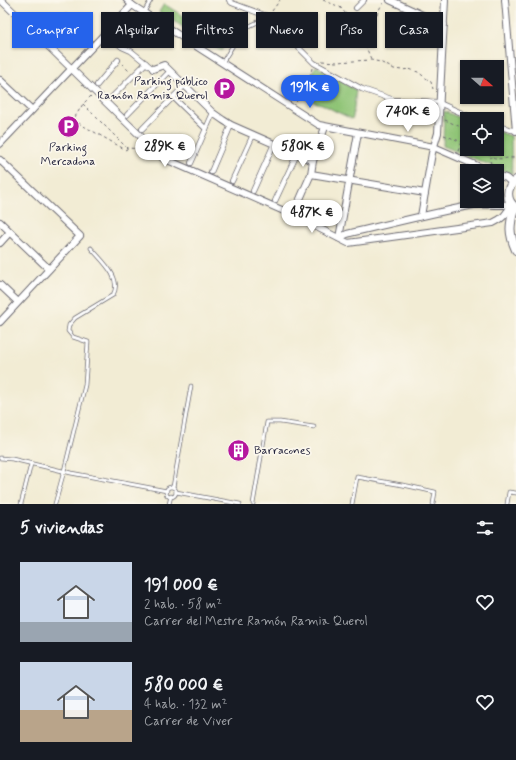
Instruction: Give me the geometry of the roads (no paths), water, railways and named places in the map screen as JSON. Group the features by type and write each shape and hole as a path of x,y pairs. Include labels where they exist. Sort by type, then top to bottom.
{"street":[{"path":"1,0 163,158 292,215 348,243 493,222 500,220 513,206"},
{"path":"229,0 232,3 257,12"},
{"path":"356,8 364,0"},
{"path":"390,0 444,25"},
{"path":"421,216 438,133 437,102 445,0"},
{"path":"504,128 516,130 513,59 505,0"},
{"path":"0,144 71,69 130,2 144,12"},
{"path":"174,32 319,125 434,147 477,164"},
{"path":"124,48 131,50 153,69 164,65 214,113 231,125 313,161"},
{"path":"299,48 314,63 362,89 394,100 437,102 460,112"},
{"path":"97,86 118,60"},
{"path":"111,98 146,63"},
{"path":"127,115 170,71"},
{"path":"0,80 32,110"},
{"path":"142,130 185,85"},
{"path":"173,97 206,129"},
{"path":"191,163 214,113"},
{"path":"211,172 231,125"},
{"path":"292,215 311,174 313,161 326,126"},
{"path":"338,238 358,133"},
{"path":"232,181 253,134"},
{"path":"253,191 274,144"},
{"path":"275,201 297,154"},
{"path":"0,160 80,236 0,322"},
{"path":"311,174 425,193"},
{"path":"504,177 514,181 510,186 508,195 513,206 510,231 512,242 516,250"},
{"path":"338,238 347,234 421,216 476,205 513,206"},
{"path":"516,221 514,231 516,242"},
{"path":"0,222 49,269"},
{"path":"0,243 10,232"},
{"path":"0,285 18,302"}],"lane":[{"path":"144,12 151,0"},
{"path":"222,63 240,31 256,23"},
{"path":"32,110 39,111"},
{"path":"304,138 319,144"},
{"path":"55,504 85,385 88,342 73,337 68,332 69,325 75,318 113,295 116,290 112,273 90,248"},
{"path":"191,386 173,487 176,492 240,504"},
{"path":"253,504 268,422 280,422 314,427"},
{"path":"0,458 12,459 166,491 167,494 171,496"},
{"path":"21,504 31,464"},
{"path":"352,504 357,477 435,492 433,504"},
{"path":"166,491 170,487 173,487"},
{"path":"169,504 171,496 175,495 176,492"},
{"path":"507,504 509,492 516,493"}],"place":[{"name":"Parking público Ramón Ramia Querol","path":"224,89"},
{"name":"Parking Mercadona","path":"68,127"},
{"name":"Barracones","path":"239,451"}]}
